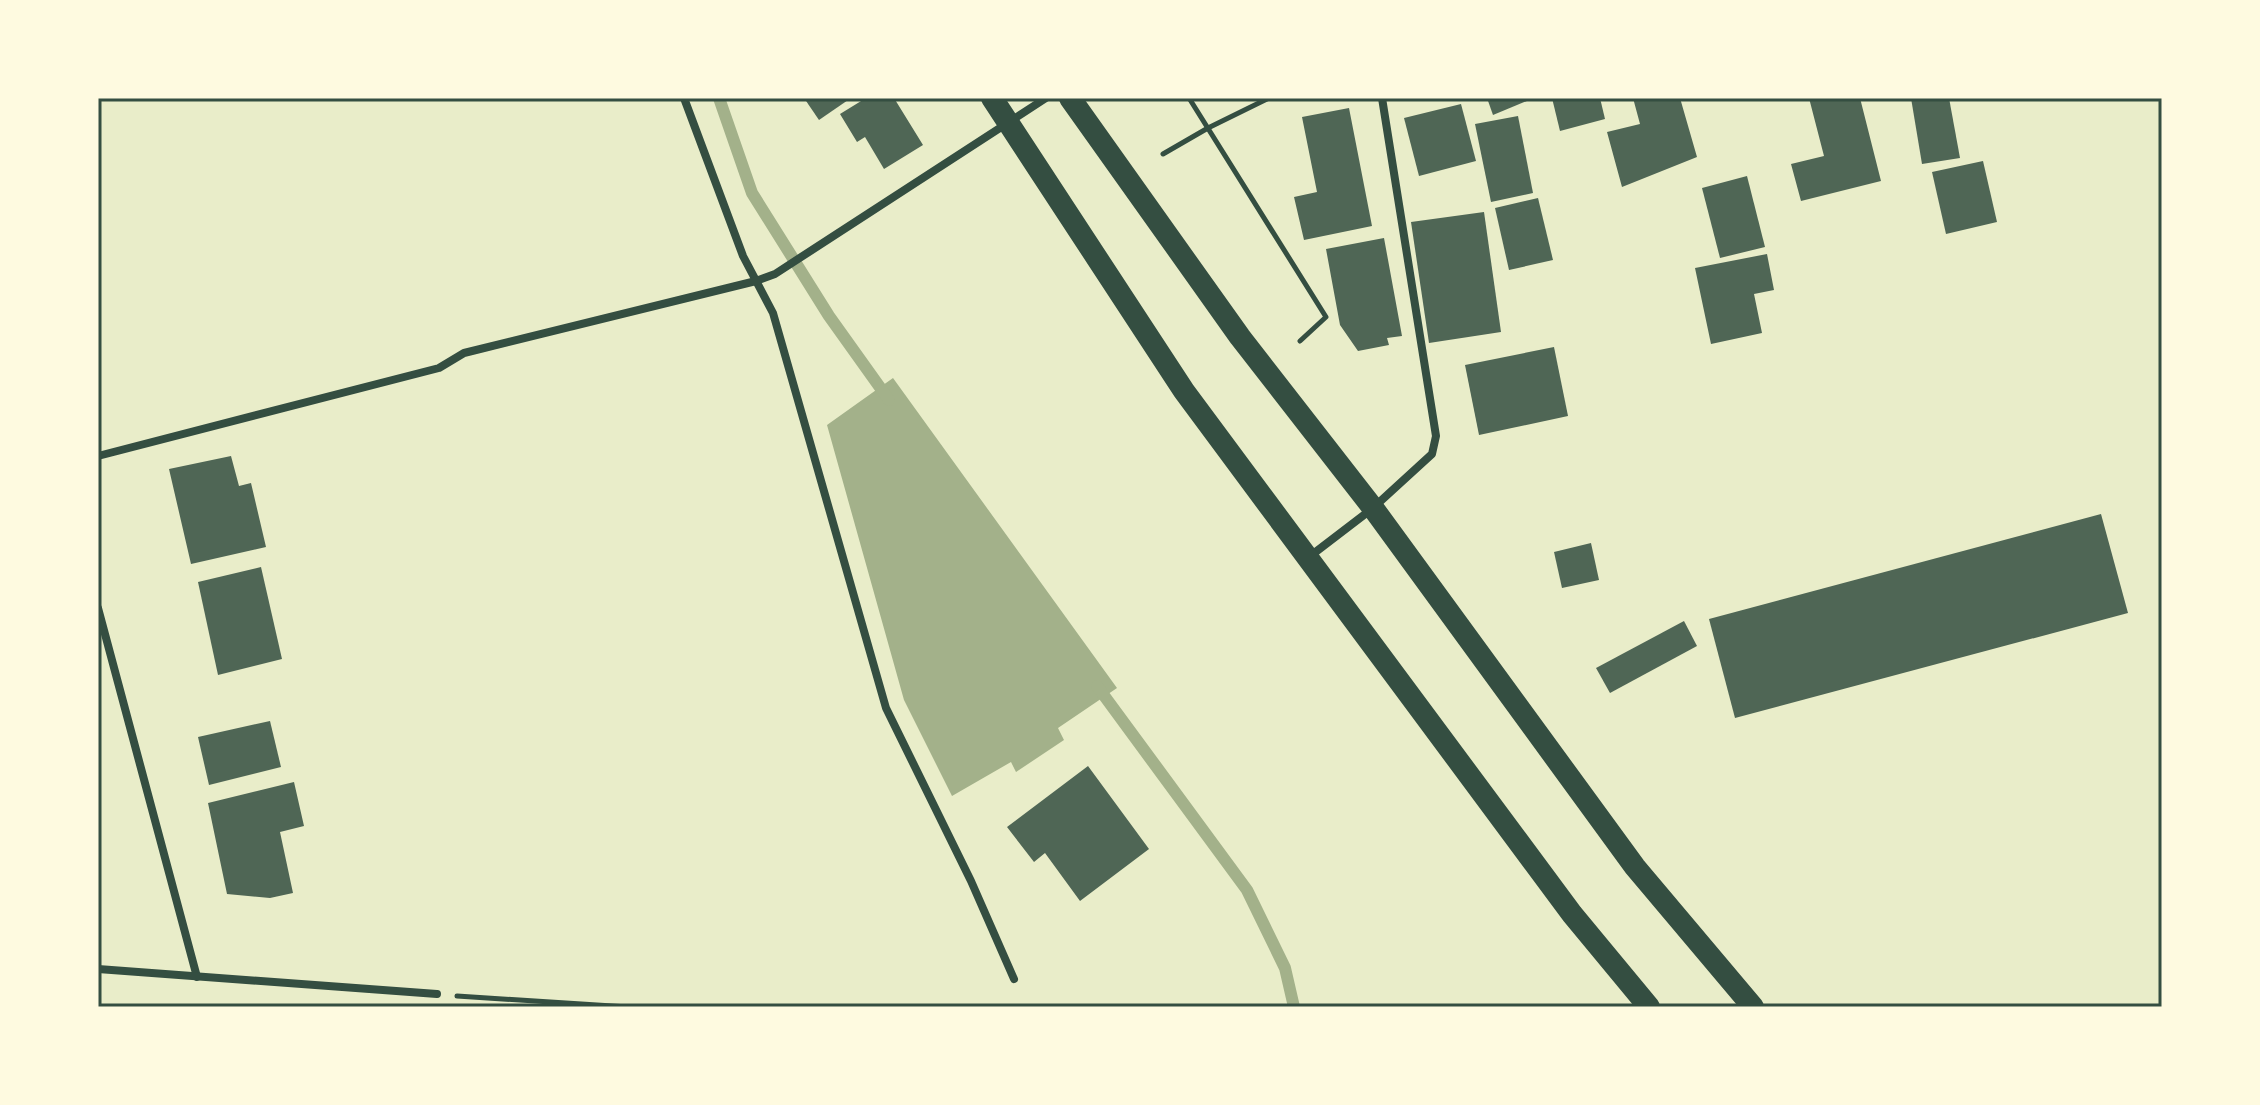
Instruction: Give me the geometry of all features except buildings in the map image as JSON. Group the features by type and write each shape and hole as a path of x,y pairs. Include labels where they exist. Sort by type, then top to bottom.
{"highway":[{"path":"992,98 1184,391 1572,914 1649,1007"},
{"path":"1070,98 1240,337 1373,508 1635,867 1753,1007"}],"street":[{"path":"684,98 743,256 773,313 886,708 971,881 1014,979"},
{"path":"98,456 439,368 464,353 775,274 1046,98"},
{"path":"1308,558 1373,508 1432,454 1436,436 1382,98"},
{"path":"98,608 197,977"},
{"path":"98,969 437,994"}],"path":[{"path":"1189,98 1326,317 1300,341"},
{"path":"1163,154 1269,98"},
{"path":"437,994 628,1007"}],"shaded area":[{"path":"893,378 1117,688 1058,728 1064,740 1016,772 1011,762 952,796 904,700 827,425"}],"waterway":[{"path":"719,98 752,193 829,316 889,400"},
{"path":"1097,686 1247,890 1285,968 1294,1007"}]}
